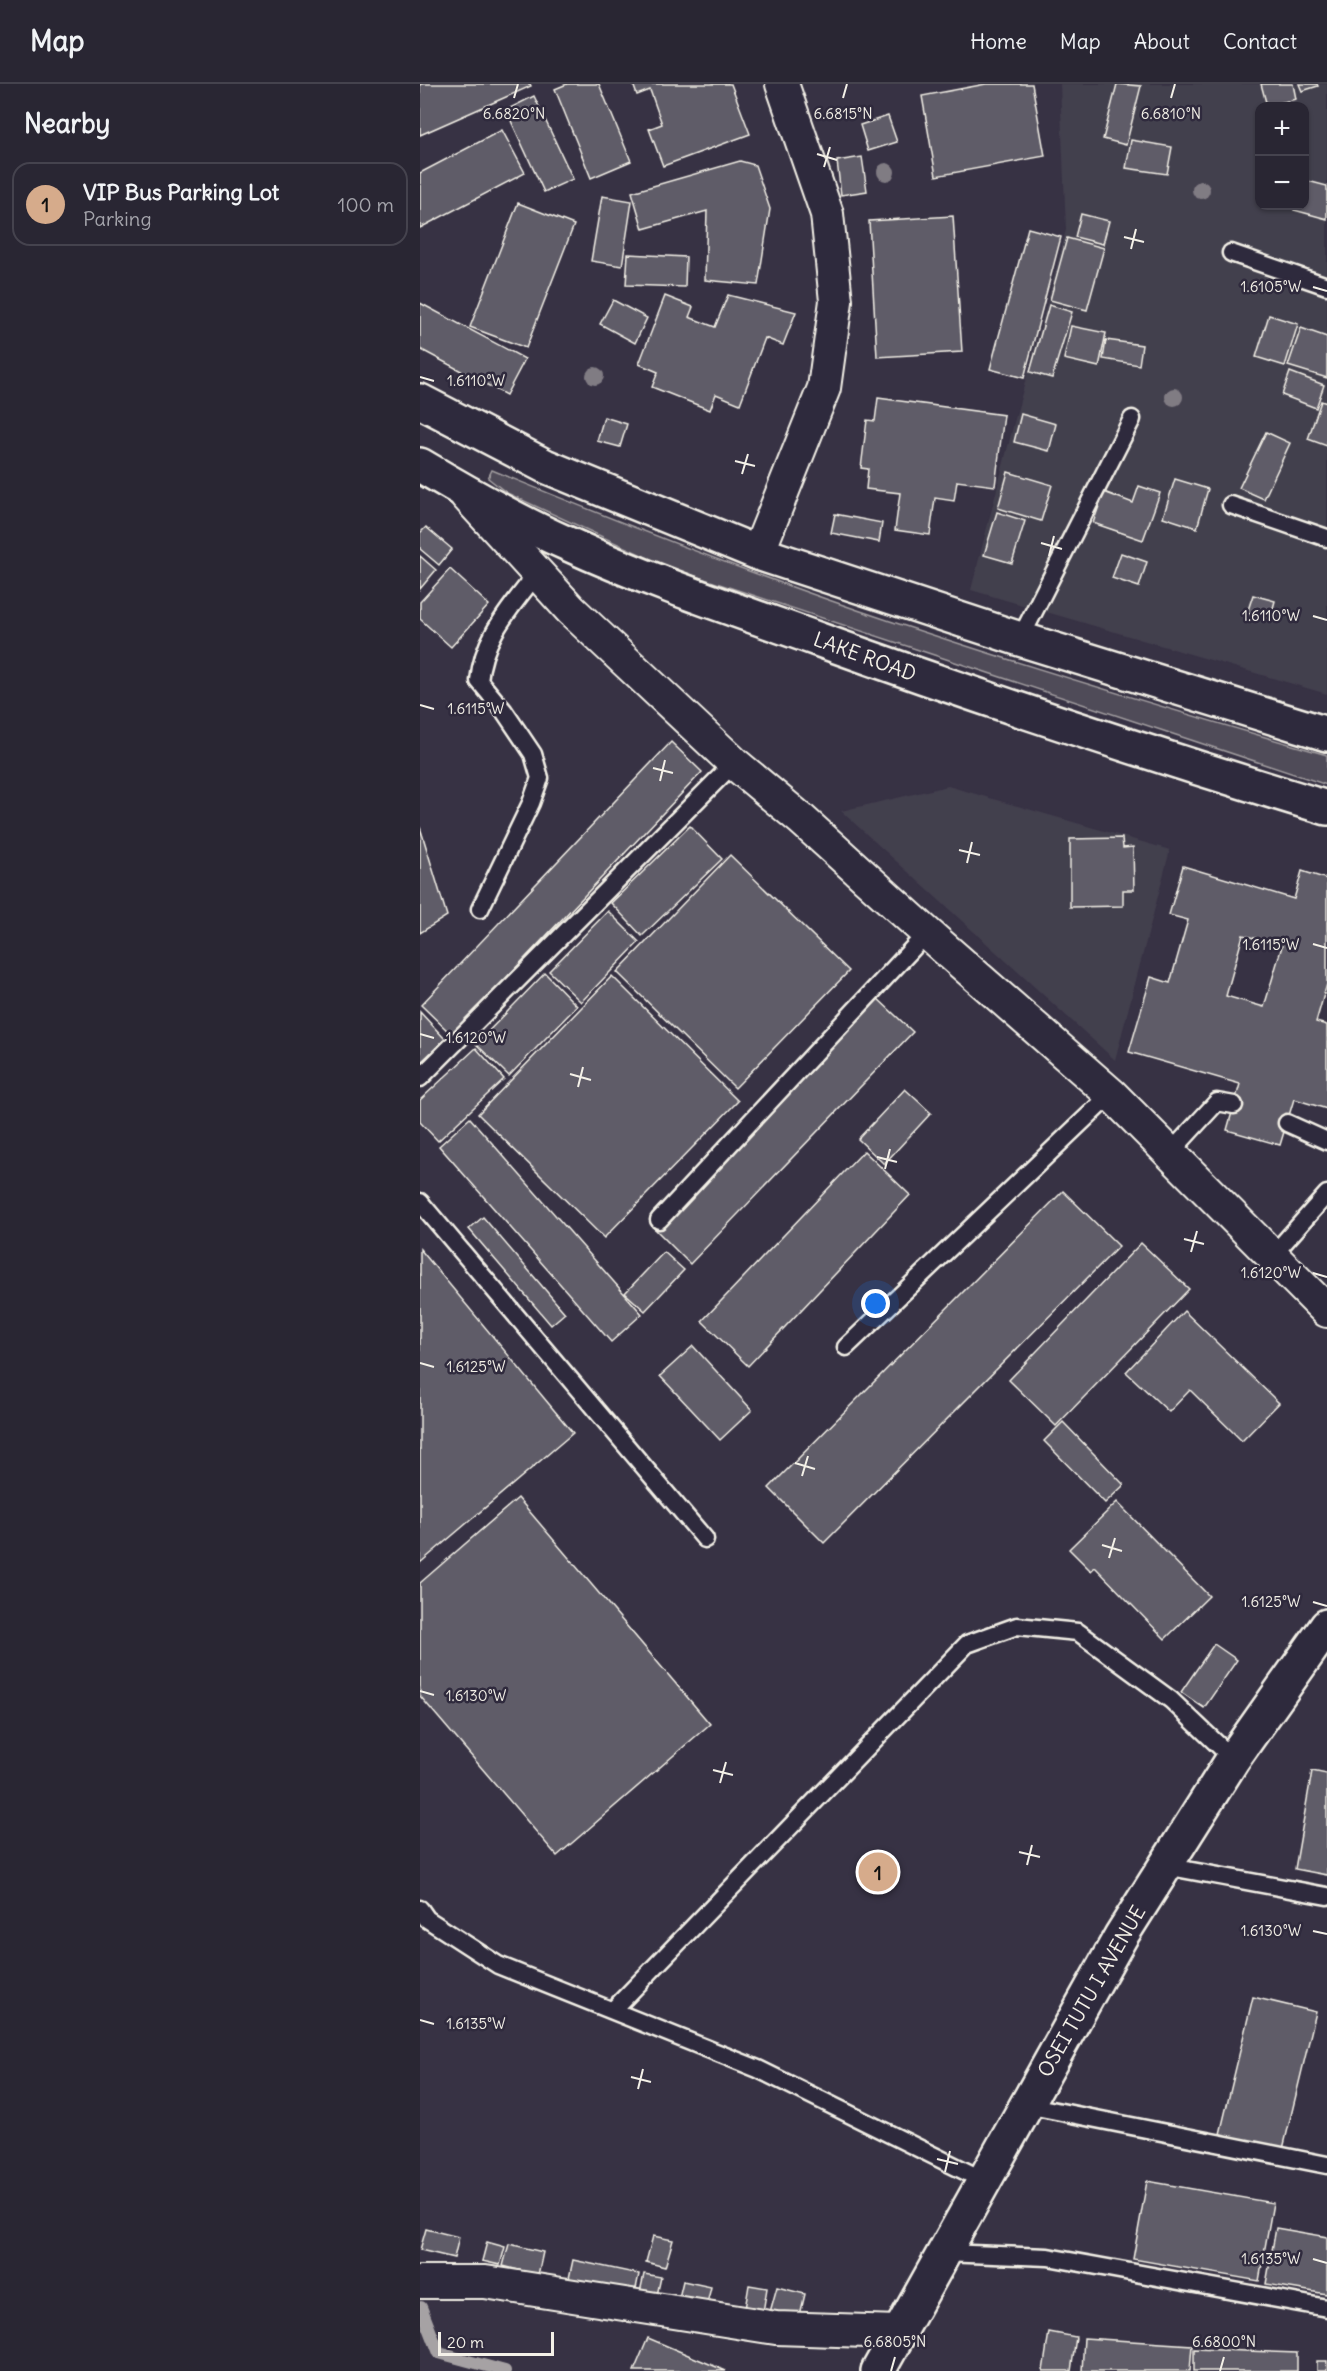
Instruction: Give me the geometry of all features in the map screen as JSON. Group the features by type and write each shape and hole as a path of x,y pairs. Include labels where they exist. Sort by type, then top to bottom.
{"main road":[{"path":"420,401 545,466 758,553 1020,639 1327,734"},
{"name":"LAKE ROAD","path":"420,465 459,488 566,543 677,588 906,671 1120,744 1327,808"},
{"name":"OSEI TUTU I AVENUE","path":"878,2371 1121,1936 1233,1759 1327,1626"}],"street":[{"path":"758,553 824,388 836,301 827,214 782,84"},
{"path":"459,488 571,610 734,763 801,819 1111,1094 1327,1311"},
{"path":"420,2282 484,2282 776,2328 898,2332"}],"lane":[{"path":"1231,253 1327,286"},
{"path":"1020,639 1132,419"},
{"path":"1231,505 1327,538"},
{"path":"480,909 531,803 540,778 533,754 480,681 481,661 491,635 537,573"},
{"path":"420,1078 734,763"},
{"path":"659,1220 927,933"},
{"path":"846,1347 1111,1094"},
{"path":"1170,1153 1217,1102 1234,1105"},
{"path":"1287,1123 1327,1141"},
{"path":"1272,1256 1327,1194"},
{"path":"420,1202 705,1539"},
{"path":"613,2010 967,1644 1017,1626 1078,1632 1171,1700 1233,1759"},
{"path":"1166,1866 1327,1896"},
{"path":"420,1909 427,1919 498,1965 758,2069 983,2180"},
{"path":"1026,2105 1327,2164"},
{"path":"943,2253 1048,2257 1327,2308"}],"shaded area":[{"path":"1060,84 1327,84 1327,694 971,590 1066,230"},
{"path":"492,470 690,549 840,604 1053,673 1327,755 1327,785 668,567 507,493 488,478"},
{"path":"948,786 1170,850 1115,1060 841,811"}],"building":[{"path":"420,84 530,84 531,86 420,135"},
{"path":"567,84 599,84 631,161 591,178 555,89"},
{"path":"633,84 731,84 750,134 663,166 649,129 662,124 650,90 637,95"},
{"path":"986,84 1032,84 1045,156 936,176 922,96"},
{"path":"1117,84 1141,86 1126,145 1103,139"},
{"path":"1261,84 1293,84 1296,99 1266,102"},
{"path":"1299,84 1317,84 1318,86 1302,91"},
{"path":"534,96 573,179 544,192 506,110"},
{"path":"888,116 897,142 868,151 860,125"},
{"path":"502,130 525,173 420,228 420,173"},
{"path":"1131,140 1172,147 1167,174 1126,168"},
{"path":"862,157 867,191 841,195 837,161"},
{"path":"740,161 755,165 770,209 758,285 705,280 707,211 643,229 632,192"},
{"path":"1309,181 1327,186 1327,219 1294,210 1309,210"},
{"path":"602,196 632,201 622,266 591,261"},
{"path":"518,203 574,225 526,348 470,327"},
{"path":"1081,214 1109,221 1103,244 1075,237"},
{"path":"953,216 962,352 877,357 869,221"},
{"path":"1028,228 1061,237 1024,378 990,369"},
{"path":"1067,238 1104,248 1087,310 1050,300"},
{"path":"628,254 686,257 685,287 626,285"},
{"path":"728,295 796,312 783,345 765,338 740,404 716,394 710,410 652,387 658,372 639,364 665,296 693,307 689,317 715,327"},
{"path":"613,300 647,318 635,343 600,324"},
{"path":"420,303 525,359 506,395 420,349"},
{"path":"1049,305 1072,312 1052,378 1030,372"},
{"path":"1269,315 1298,324 1285,366 1256,357"},
{"path":"1071,326 1106,333 1099,367 1064,359"},
{"path":"1301,328 1327,337 1327,378 1288,366"},
{"path":"1106,340 1142,345 1139,365 1103,359"},
{"path":"1290,372 1324,385 1316,408 1282,395"},
{"path":"878,398 1004,415 995,486 957,481 954,501 935,498 930,535 895,530 900,493 866,489 868,469 861,468 867,420 875,421"},
{"path":"1321,401 1327,403 1327,446 1308,439"},
{"path":"1021,414 1056,424 1049,451 1014,442"},
{"path":"604,417 627,424 620,447 597,441"},
{"path":"1266,432 1290,443 1264,499 1239,488"},
{"path":"1008,472 1052,485 1041,521 998,508"},
{"path":"1175,479 1208,489 1197,528 1163,517"},
{"path":"1139,486 1160,493 1143,540 1093,523 1104,492 1133,503"},
{"path":"997,512 1025,521 1012,563 984,555"},
{"path":"835,514 882,523 879,542 831,533"},
{"path":"426,527 452,549 439,565 420,549 420,533"},
{"path":"1121,553 1147,562 1139,587 1112,578"},
{"path":"420,556 436,570 420,589"},
{"path":"450,569 489,605 451,647 420,619 420,602"},
{"path":"1253,595 1275,601 1270,619 1247,613"},
{"path":"671,742 702,772 452,1035 421,1005"},
{"path":"690,826 722,859 642,936 611,903"},
{"path":"420,827 447,916 420,933"},
{"path":"1122,838 1123,848 1133,847 1134,890 1123,890 1123,906 1070,907 1070,839"},
{"path":"730,855 849,971 735,1088 617,972"},
{"path":"1183,866 1294,899 1302,871 1327,879 1327,984 1316,1022 1327,1025 1327,1109 1294,1099 1280,1145 1227,1130 1240,1084 1129,1052 1151,977 1170,983 1188,920 1169,915","holes":["1243,935 1282,946 1264,1007 1226,996"]},
{"path":"608,911 639,942 581,1002 549,971"},
{"path":"545,973 577,1006 509,1076 476,1044"},
{"path":"612,976 738,1101 604,1238 478,1114"},
{"path":"876,997 913,1032 690,1264 654,1228"},
{"path":"420,1012 445,1039 420,1063"},
{"path":"476,1048 504,1079 438,1141 420,1122 420,1100"},
{"path":"905,1089 931,1113 884,1164 858,1139"},
{"path":"470,1118 642,1314 611,1342 439,1146"},
{"path":"864,1151 910,1195 748,1366 702,1321"},
{"path":"1063,1191 1119,1246 824,1543 769,1488"},
{"path":"483,1217 565,1313 551,1325 469,1229"},
{"path":"1141,1243 1189,1289 1056,1426 1009,1380"},
{"path":"420,1249 573,1433 420,1563"},
{"path":"664,1252 684,1270 645,1311 625,1293"},
{"path":"1184,1311 1279,1403 1242,1441 1190,1390 1169,1412 1126,1372"},
{"path":"693,1346 752,1410 720,1440 660,1376"},
{"path":"1063,1422 1124,1485 1105,1503 1044,1441"},
{"path":"518,1498 710,1724 557,1856 420,1696 420,1583"},
{"path":"1117,1502 1209,1596 1165,1639 1095,1567 1091,1571 1069,1549"},
{"path":"1214,1644 1237,1660 1204,1708 1181,1692"},
{"path":"1312,1771 1327,1774 1327,1875 1295,1869"},
{"path":"1253,1997 1316,2012 1283,2149 1220,2134"},
{"path":"1147,2181 1273,2203 1259,2281 1133,2259"},
{"path":"1276,2228 1327,2237 1327,2294 1266,2284"},
{"path":"426,2229 459,2237 454,2258 420,2250"},
{"path":"653,2236 673,2240 665,2267 646,2262"},
{"path":"487,2242 505,2247 500,2265 482,2261"},
{"path":"509,2244 543,2252 538,2275 503,2266"},
{"path":"573,2260 639,2274 634,2298 568,2283"},
{"path":"644,2274 661,2277 656,2300 639,2297"},
{"path":"683,2281 711,2287 706,2308 678,2302"},
{"path":"749,2285 767,2288 763,2312 745,2309"},
{"path":"777,2287 805,2294 799,2319 770,2312"},
{"path":"1049,2332 1076,2337 1071,2371 1043,2371"},
{"path":"648,2338 726,2371 634,2371"},
{"path":"1084,2338 1192,2345 1190,2371 1082,2371"},
{"path":"1194,2349 1297,2353 1297,2371 1194,2371"},
{"path":"1317,2361 1327,2361 1327,2371 1317,2371"}],"waterway":[{"path":"421,2307 439,2353 505,2371"}],"place":[{"name":"VIP Bus Parking Lot","path":"878,1872"}]}
